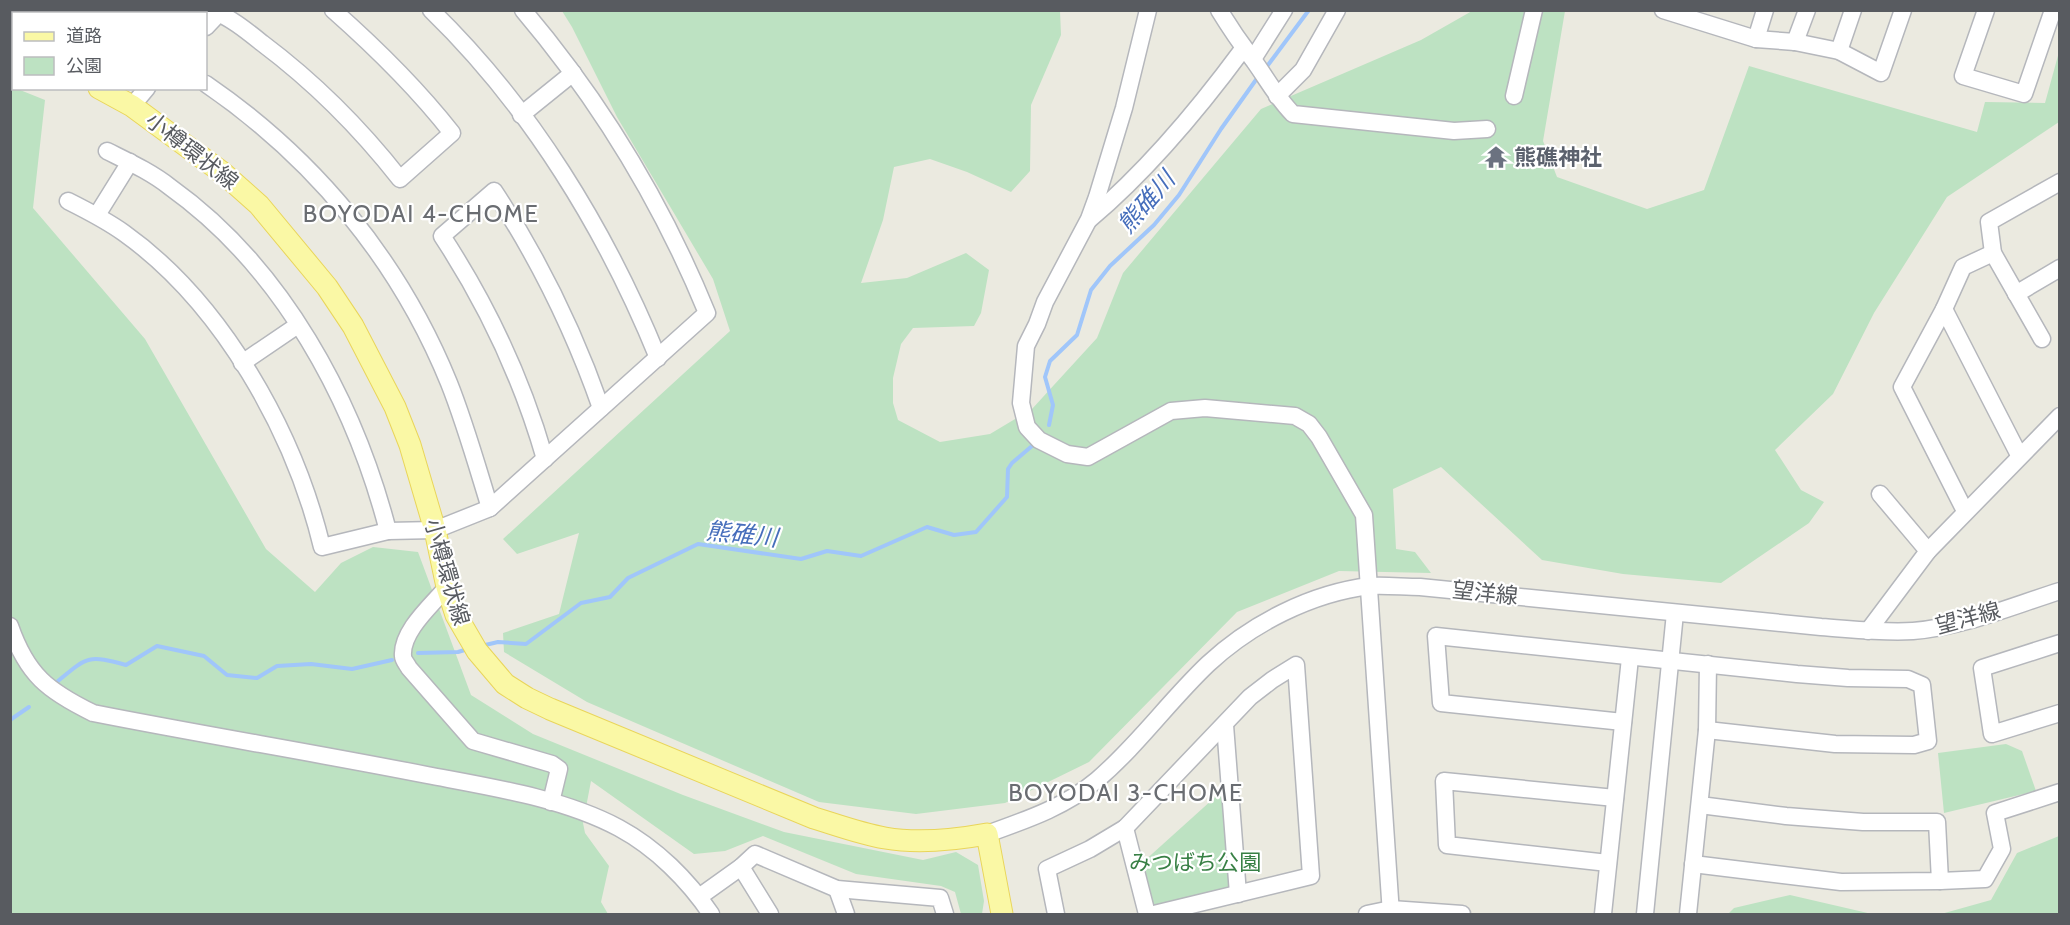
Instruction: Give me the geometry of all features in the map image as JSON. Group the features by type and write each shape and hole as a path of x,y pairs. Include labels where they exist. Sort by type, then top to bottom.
{"main road":[{"name":"小樽環状線","path":"103,90 132,106 223,173 259,205 327,287 353,326 394,407 410,445 435,530 447,587 456,615 477,651 505,684 527,698 592,727 848,829 886,838 915,840 960,839 987,834"},
{"path":"987,834 1002,915"}],"street":[{"path":"171,10 189,10"},
{"path":"207,26 218,12 266,46 311,83 366,137 400,179 452,133 389,61 333,10"},
{"path":"431,10 479,62 521,115 558,168 595,228 625,285 658,358"},
{"path":"69,201 97,215 124,233 172,274 214,322 263,399 288,450 307,495 322,547 388,531 435,530 490,508 707,313 683,257 650,192 608,122 523,10"},
{"path":"1148,10 1124,108 1089,219 1045,302 1026,346 1021,403 1027,427 1039,440 1067,454 1088,457 1171,411 1205,408 1295,416 1309,424 1319,437 1364,515 1391,912"},
{"path":"1219,10 1277,96 1293,114 1454,131 1487,129"},
{"path":"1089,219 1150,163 1218,82 1255,63 1284,10"},
{"path":"1277,96 1303,70 1337,10"},
{"path":"1514,96 1534,10"},
{"path":"1756,39 1765,10"},
{"path":"1795,42 1807,10"},
{"path":"1839,51 1853,10"},
{"path":"1667,11 1756,39 1795,42 1839,51 1881,73 1903,10"},
{"path":"1986,10 1964,76 2024,94 2053,10"},
{"path":"521,115 573,73"},
{"path":"207,85 235,104 292,152 342,205 384,262 420,321 448,381 490,508"},
{"path":"132,106 145,90"},
{"path":"107,151 170,186 198,208 224,232 270,284 324,369 351,424 371,475 388,531"},
{"path":"97,215 130,162"},
{"path":"2042,339 1993,253 1989,222 2060,182"},
{"path":"545,459 529,406 505,348 474,287 442,236 494,191 522,235 554,295 580,352 601,408"},
{"path":"1965,511 1902,387 1944,309 1963,267 1993,253"},
{"path":"2016,294 2060,268"},
{"path":"1944,309 2019,455"},
{"path":"242,363 298,325"},
{"path":"1868,631 1928,551 2019,455 2060,416"},
{"path":"1880,494 1928,551"},
{"name":"望洋線","path":"987,834 1055,808 1096,781 1128,751 1208,664 1255,627 1324,596 1370,586 1420,587 1868,631 1913,631 1956,623 2060,591"},
{"path":"447,587 410,630 404,646 403,658 409,668 473,741 552,764 559,769 551,802"},
{"path":"1645,915 1675,613"},
{"path":"10,626 26,662 38,678 57,694 93,713 383,766 513,792 551,802 619,828 672,867 699,897 711,915"},
{"path":"1623,722 1441,703 1436,636 1630,658 1848,678 1908,679 1922,685 1928,741 1914,745 1835,744 1707,730"},
{"path":"2060,644 1982,668 1992,734 2060,713"},
{"path":"1603,915 1630,658"},
{"path":"1688,915 1707,730 1708,664"},
{"path":"1056,915 1047,869 1090,849 1125,828 1258,692 1296,665 1311,876 1154,915"},
{"path":"1225,725 1238,894"},
{"path":"1608,863 1447,846 1444,781 1615,798"},
{"path":"1693,864 1841,882 1985,879 2002,849 1995,813 2060,792"},
{"path":"1700,805 1786,816 1863,822 1937,822 1940,881"},
{"path":"1125,828 1147,915"},
{"path":"699,897 755,854 837,889 940,898 945,915"},
{"path":"741,867 770,915"},
{"path":"837,889 846,915"},
{"path":"1367,915 1391,912 1462,915"}],"green space":[{"path":"11,10 161,10 160,12 12,12 11,25"},
{"path":"562,11 1060,11 1061,35 1031,105 1030,171 1011,192 967,172 930,159 894,167 883,220 861,283 907,278 966,253 989,270 981,313 974,326 913,328 901,344 893,378 893,403 898,420 940,442 990,434 1032,409 1097,338 1123,273 1261,109 1421,40 1472,11 1565,11 1543,141 1557,177 1647,209 1704,190 1749,66 1977,132 1985,102 2045,103 2059,52 2059,122 1947,197 1874,313 1833,394 1775,450 1801,490 1824,502 1809,523 1721,583 1623,574 1542,560 1441,467 1393,489 1396,549 1415,552 1431,573 1339,571 1237,612 1089,762 1005,803 916,814 819,802 587,702 504,652 503,633 559,614 579,533 517,554 503,539 730,331 713,279 617,117"},
{"path":"10,86 12,90 20,90 45,100 33,208 145,339 266,549 315,592 341,563 373,547 418,552 471,695 533,734 683,795 784,832 923,860 956,852 978,865 984,901 982,914 961,914 955,892 941,886 856,874 763,836 725,851 694,854 591,781 583,823 585,833 609,866 601,902 608,914 11,914"},
{"path":"2006,744 2022,751 2036,791 1944,813 1938,753"},
{"name":"みつばち公園","path":"1223,790 1231,889 1153,906 1142,863"},
{"path":"2059,836 2059,914 1941,914 1991,900 2017,853"},
{"path":"1790,895 1872,914 1728,914 1734,908"}],"waterway":[{"name":"熊碓川","path":"1265,69 1309,10"},
{"name":"熊碓川","path":"1049,425 1053,405 1045,377 1050,361 1077,335 1091,290 1110,266 1154,225 1179,195 1221,129 1258,77"},
{"name":"熊碓川","path":"481,646 498,642 526,644 581,603 610,597 628,578 698,544 801,559 827,551 861,556 927,527 954,535 976,532 1007,497 1008,469 1032,446"},
{"name":"熊碓川","path":"58,681 83,662 96,659 126,665 157,646 204,656 227,675 257,678 277,666 311,664 352,669 392,660"},
{"name":"熊碓川","path":"418,653 458,652 468,649"},
{"name":"熊碓川","path":"10,720 29,707"}],"place":[{"name":"熊礁神社","path":"1496,157"}],"district":[{"name":"BOYODAI 4-CHOME","path":"421,213"},
{"name":"BOYODAI 3-CHOME","path":"1126,792"}]}
